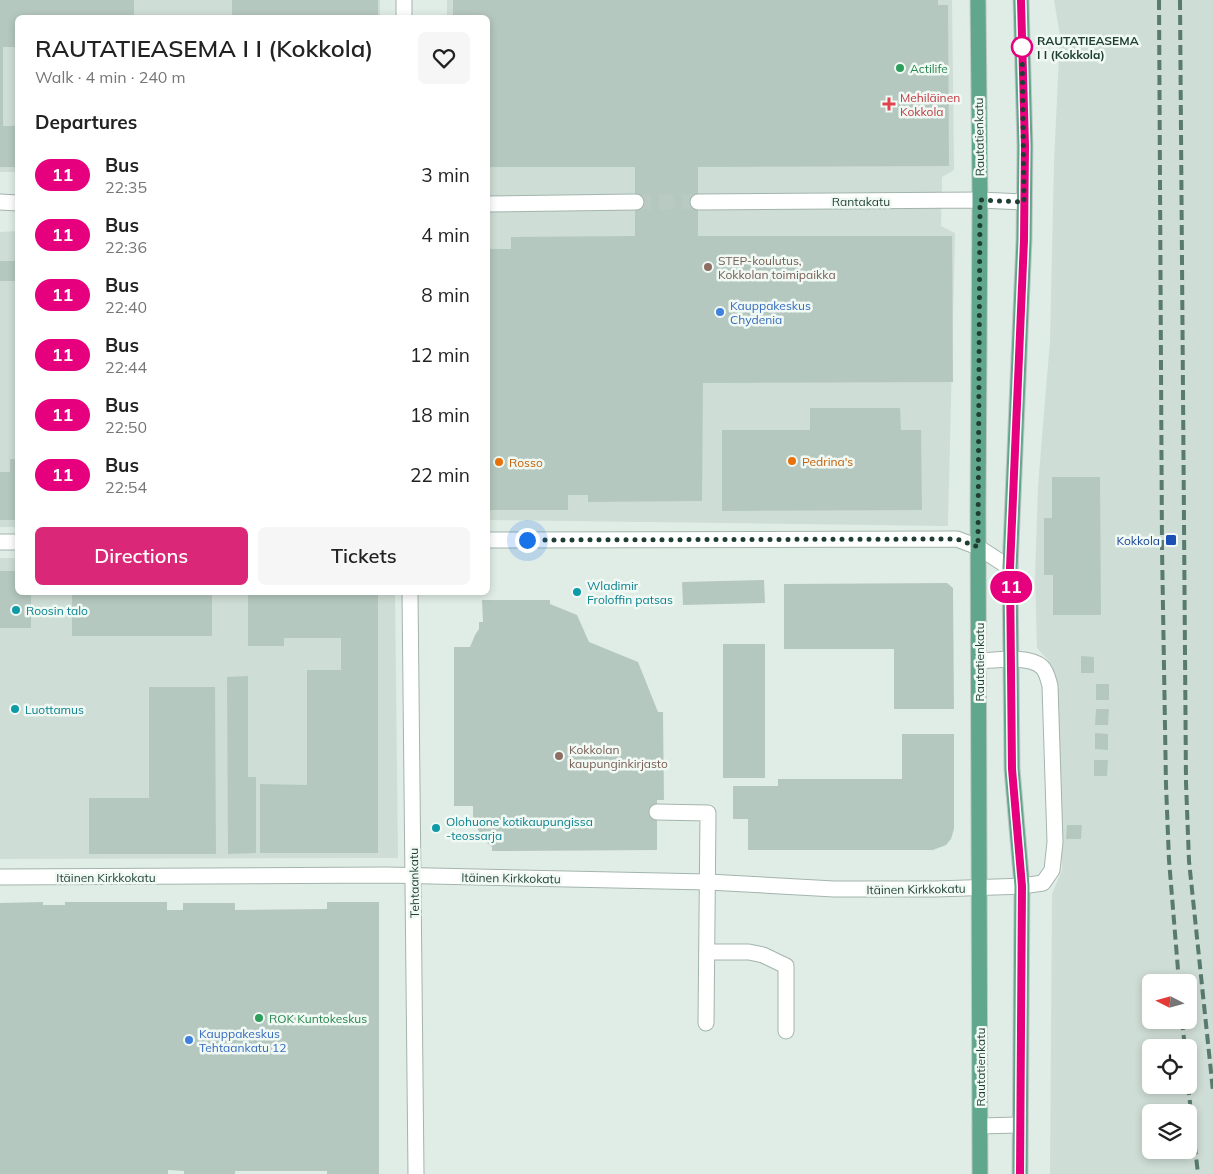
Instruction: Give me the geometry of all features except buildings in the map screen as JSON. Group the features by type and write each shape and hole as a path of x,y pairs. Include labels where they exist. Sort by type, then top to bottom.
{"main road":[{"name":"Rautatienkatu","path":"978,0 980,200 978,547 980,1174"},
{"path":"1020,1174 1022,886 1012,769 1010,568 1024,202 1022,0"}],"street":[{"path":"404,0 404,15"},
{"name":"Rantakatu","path":"698,202 980,200 1024,202"},
{"path":"0,202 15,203"},
{"path":"490,204 636,202"},
{"path":"490,540 957,539 978,547 1010,568"},
{"path":"0,542 15,542"},
{"name":"Tehtaankatu","path":"410,595 416,1174"},
{"name":"Itäinen Kirkkokatu","path":"0,877 414,876 708,882 834,889 980,888 1043,883 1052,870 1055,842 1050,686 1047,675 1042,667 1029,660 978,661"},
{"path":"657,812 708,813 706,1023"},
{"path":"707,952 749,952 763,955 786,966 786,1031"},
{"path":"980,1126 1020,1125"}],"shaded area":[{"path":"0,0 380,0 380,15 15,15 15,172 0,172"},
{"name":"Kauppakeskus Chydenia","path":"447,0 952,0 954,170 942,177 941,226 955,233 948,526 490,520 490,15 447,15"},
{"path":"1054,0 1213,0 1213,1174 1050,1174 1052,894 1062,870 1062,838 1056,678 1048,660 1037,648 1035,578 1038,486 1050,341 1054,162 1060,35"},
{"path":"15,231 15,527 0,527 0,232"},
{"path":"0,558 15,558 15,595 395,595 398,858 0,859"}],"tunnel":[{"path":"636,202 698,202"}],"railway":[{"path":"1159,0 1162,548 1166,785 1169,860 1178,974"},
{"path":"1180,0 1186,783 1189,861 1213,1091"},
{"path":"1183,1029 1184,1039"},
{"path":"1189,1094 1198,1174"}],"bus line":[{"name":"11","path":"1020,1174 1022,886 1012,769 1010,568 1024,240 1025,146 1021,0"}],"place":[{"name":"RAUTATIEASEMA I I (Kokkola)","path":"1022,47"},
{"name":"Actilife","path":"900,68"},
{"name":"Mehiläinen Kokkola","path":"889,104"},
{"name":"STEP-koulutus, Kokkolan toimipaikka","path":"708,267"},
{"name":"Kauppakeskus Chydenia","path":"720,312"},
{"name":"Pedrina's","path":"792,461"},
{"name":"Rosso","path":"499,462"},
{"name":"Kokkola","path":"1171,540"},
{"name":"Wladimir Froloffin patsas","path":"577,592"},
{"name":"Roosin talo","path":"16,610"},
{"name":"Luottamus","path":"15,709"},
{"name":"Kokkolan kaupunginkirjasto","path":"559,756"},
{"name":"Olohuone kotikaupungissa -teossarja","path":"436,828"},
{"name":"ROK Kuntokeskus","path":"259,1018"},
{"name":"Kauppakeskus Tehtaankatu 12","path":"189,1040"}],"route":[{"path":"527,540 957,539 978,547 980,200 1024,202 1025,146 1022,38 1022,47"}]}
